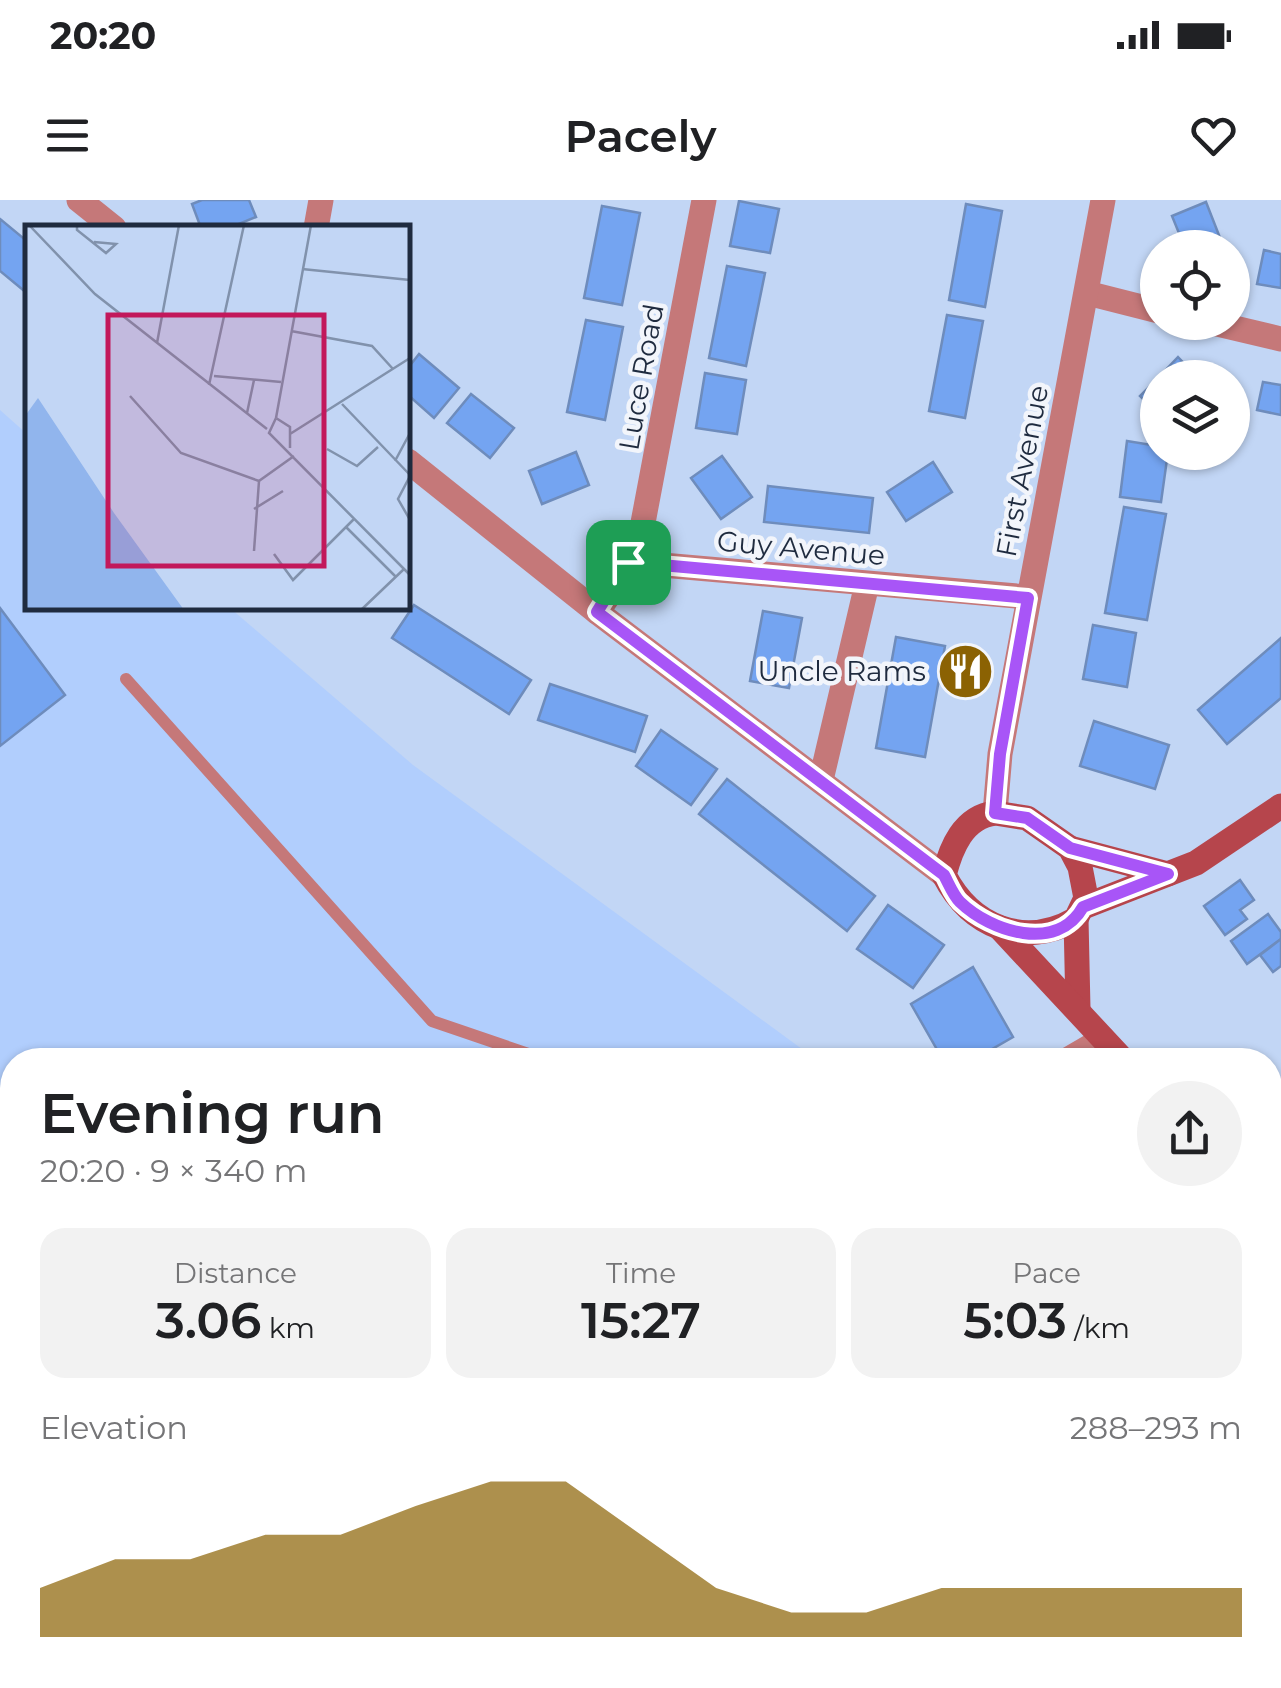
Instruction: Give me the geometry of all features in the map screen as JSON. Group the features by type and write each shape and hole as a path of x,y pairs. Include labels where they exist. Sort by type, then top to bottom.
{"street":[{"path":"79,200 110,225"},
{"path":"317,225 321,200"},
{"name":"Luce Road","path":"628,562 642,528 652,485 704,200"},
{"name":"First Avenue","path":"995,813 1000,754 1103,200"},
{"path":"1086,293 1140,306"},
{"path":"1250,332 1281,339"},
{"path":"410,463 597,612 944,875 956,898 1000,928 1112,1048"},
{"path":"597,612 628,562"},
{"name":"Guy Avenue","path":"628,562 1028,598"},
{"path":"821,780 866,584"},
{"path":"1000,928 1037,935 1196,864 1281,806"},
{"path":"944,875 951,846 963,831 983,814 995,813 1027,818 1070,848 1168,874"},
{"path":"1070,848 1080,867 1086,898 1080,913 1078,1009"},
{"path":"1088,1048 1103,1039"}],"lane":[{"path":"126,680 432,1021 511,1048"}],"shaded area":[{"path":"0,410 25,432 25,610 232,610 413,765 801,1048 0,1048"}],"building":[{"path":"202,200 249,200 256,217 236,225 200,225 192,204"},
{"path":"739,201 779,209 770,253 730,246"},
{"path":"1206,202 1217,230 1178,230 1172,216"},
{"path":"966,204 1002,211 985,307 949,300"},
{"path":"602,206 640,213 622,305 584,298"},
{"path":"0,219 25,240 25,292 0,271"},
{"path":"1264,250 1281,254 1281,288 1257,284"},
{"path":"727,266 765,273 746,366 709,358"},
{"path":"947,315 983,321 965,418 929,411"},
{"path":"586,320 623,327 605,420 567,412"},
{"path":"419,354 459,388 434,418 410,397 410,365"},
{"path":"705,373 746,380 737,434 696,428"},
{"path":"1263,382 1281,385 1281,415 1257,410"},
{"path":"471,394 514,428 490,458 447,423"},
{"path":"1127,441 1140,443 1140,470 1165,470 1161,502 1120,497"},
{"path":"576,452 589,485 542,504 529,471"},
{"path":"722,456 752,497 721,519 691,478"},
{"path":"933,462 952,492 906,521 887,492"},
{"path":"768,486 873,498 869,533 764,522"},
{"path":"1124,507 1166,514 1147,620 1105,613"},
{"path":"414,605 531,680 509,714 392,638"},
{"path":"0,608 65,695 0,746"},
{"path":"763,611 802,618 789,688 750,681"},
{"path":"1093,625 1136,633 1127,687 1083,679"},
{"path":"896,637 945,646 925,757 876,748"},
{"path":"1281,638 1281,698 1227,744 1198,710"},
{"path":"550,684 647,716 635,752 538,720"},
{"path":"1094,721 1169,745 1155,789 1080,766"},
{"path":"661,730 717,769 691,805 636,766"},
{"path":"727,779 875,896 847,931 699,814"},
{"path":"1240,880 1254,900 1240,910 1247,919 1225,935 1204,906"},
{"path":"888,905 944,945 913,988 857,949"},
{"path":"1268,914 1281,932 1281,939 1247,964 1231,941"},
{"path":"1281,939 1281,966 1273,972 1260,955"},
{"path":"973,967 1013,1037 994,1048 936,1048 911,1004"}],"place":[{"name":"Uncle Rams","path":"965,671"}],"route":[{"path":"628,562 1028,598 1000,754 995,813 1027,818 1070,848 1168,874 1083,907 1076,919 1053,930 1037,935 1000,928 956,898 944,875 597,612 628,562"}]}
